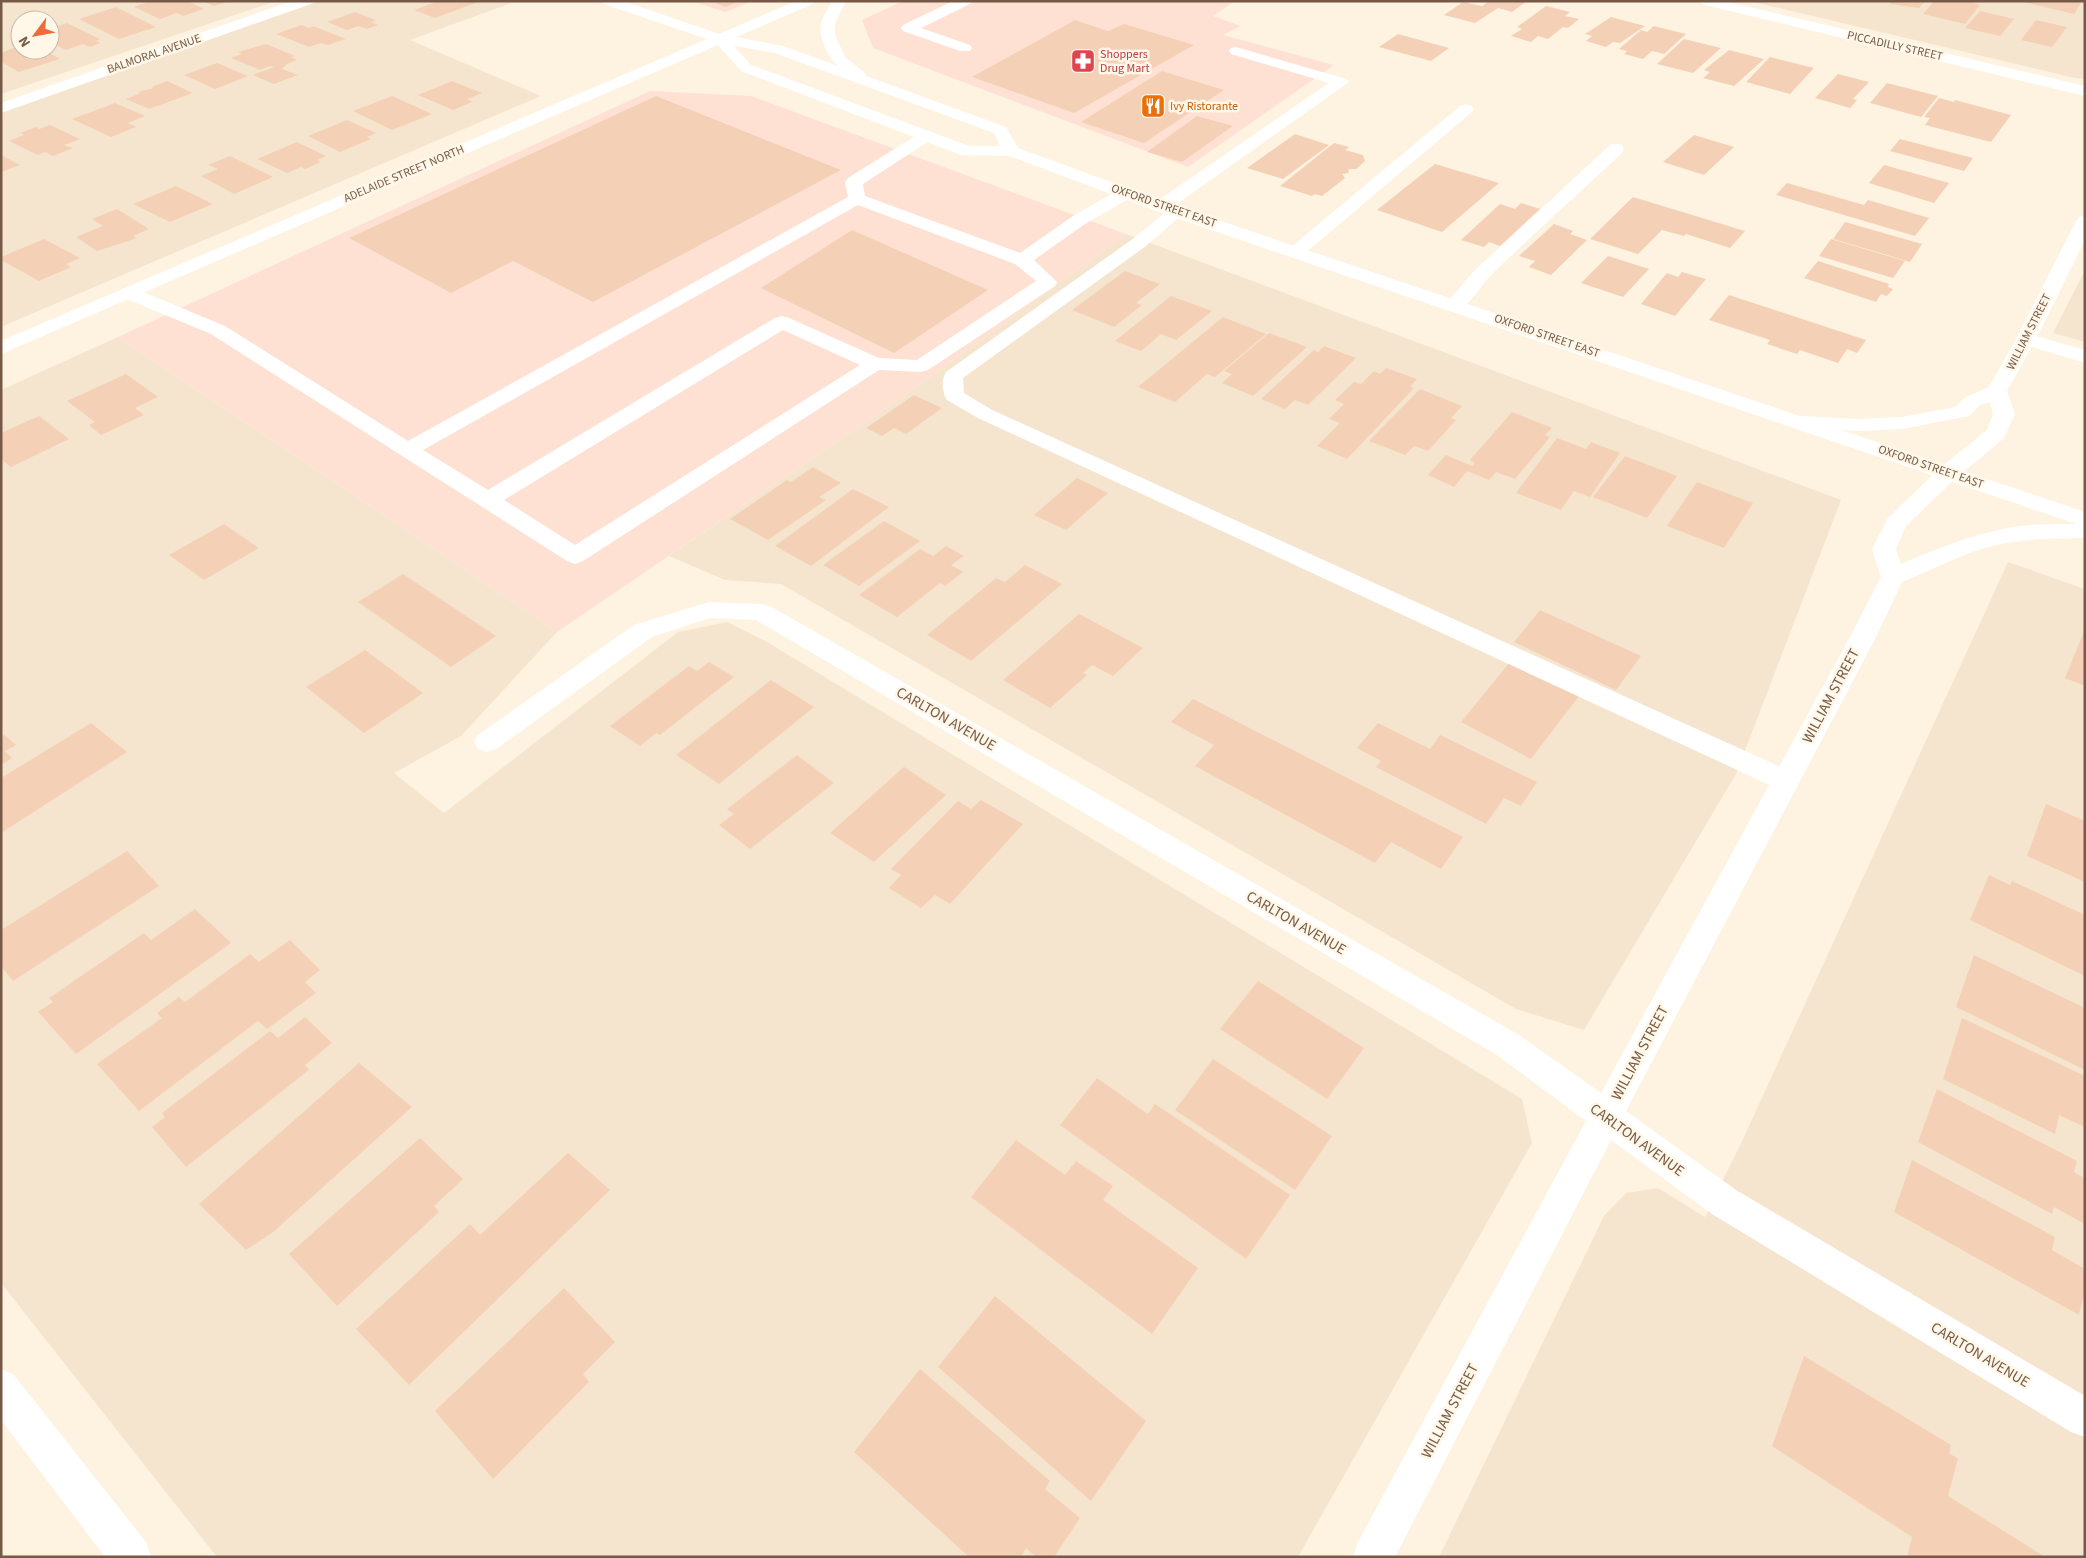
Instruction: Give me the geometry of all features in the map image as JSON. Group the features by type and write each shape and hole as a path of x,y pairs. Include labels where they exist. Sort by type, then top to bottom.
{"street":[{"name":"BALMORAL AVENUE","path":"1,108 306,1"},
{"name":"OXFORD STREET EAST","path":"609,1 720,39 778,50 1000,130 1011,151"},
{"name":"ADELAIDE STREET NORTH","path":"1,348 808,1"},
{"path":"839,1 828,23 828,35 839,59 865,81"},
{"path":"965,1 908,28 965,48"},
{"name":"PICCADILLY STREET","path":"1705,1 2085,91"},
{"name":"OXFORD STREET EAST","path":"720,39 746,68 967,152 1011,151 1169,209 2085,520"},
{"path":"1236,51 1341,82 1169,209 1140,242 953,376 954,396 985,414 1786,781"},
{"path":"1297,251 1466,109"},
{"path":"857,199 854,182 926,136"},
{"path":"1455,305 1482,274 1616,149"},
{"path":"1022,260 1079,220 1126,193"},
{"path":"407,450 857,199 1022,260 1048,282 921,366 875,364 782,322 488,500"},
{"name":"WILLIAM STREET","path":"1997,391 2026,339 2085,221"},
{"path":"129,293 218,330 575,556 875,364"},
{"path":"2026,339 2085,357"},
{"path":"1801,422 1859,425 1902,423 1962,412 1973,401 1997,391 2004,414 1996,433 1948,473 1896,523 1884,549 1893,577 1964,547 2004,536 2044,531 2085,531"},
{"name":"WILLIAM STREET","path":"1373,1557 1605,1118 1863,637 1893,577"},
{"name":"CARLTON AVENUE","path":"487,742 643,631 710,610 761,612 1508,1045 1605,1118 1724,1202 2085,1418"},
{"path":"1,1388 131,1557"}],"shaded area":[{"path":"1,1 276,1 1,94"},
{"path":"320,1 517,1 410,40 541,96 1,327 1,111"},
{"path":"691,1 753,1 725,12"},
{"path":"903,1 1235,1 1213,16 1241,26 1223,35 1334,65 1188,167 873,48 862,20"},
{"path":"1749,1 2085,1 2085,79 2075,78"},
{"path":"650,91 751,96 1126,234 911,391 557,632 118,337"},
{"path":"1126,234 1841,500 1736,774 1584,1030 1516,1009 781,584 725,580 669,556 911,391"},
{"path":"2085,270 2085,342 2053,333"},
{"path":"118,337 557,632 461,736 394,773 444,813 678,632 727,622 767,642 1522,1099 1532,1143 1298,1557 217,1557 1,1283 1,390"},
{"path":"2008,562 2085,589 2085,1557 1439,1557 1604,1216 1626,1193 1658,1188 1705,1217 1743,1139"}],"building":[{"path":"150,1 187,1 204,9 183,16 177,13 160,19 134,7"},
{"path":"202,1 227,1 227,2 214,6"},
{"path":"438,1 481,1 435,18 414,10"},
{"path":"710,1 739,1 726,7"},
{"path":"1489,1 1527,1 1512,12 1498,8 1475,23 1444,15 1463,2 1482,6"},
{"path":"1892,1 1925,1 1919,8 1890,4"},
{"path":"1934,1 1967,1 1980,5 1965,24 1923,14"},
{"path":"2019,1 2072,1 2081,3 2074,14"},
{"path":"1546,6 1570,12 1565,16 1579,19 1568,28 1563,27 1548,39 1538,36 1531,42 1511,36 1522,29 1517,27"},
{"path":"116,7 156,27 119,39 79,19"},
{"path":"1980,11 2014,19 2000,36 1965,28"},
{"path":"355,12 376,20 371,22 378,25 367,29 358,26 347,30 327,22"},
{"path":"1611,17 1645,26 1620,43 1613,42 1606,47 1586,41 1592,36 1585,34"},
{"name":"Shoppers Drug Mart","path":"1075,20 1108,31 1124,24 1194,45 1074,113 972,77"},
{"path":"2036,20 2067,27 2052,47 2021,40"},
{"path":"67,23 100,39 96,41 101,43 90,47 83,44 66,50 60,47 60,26"},
{"path":"301,25 309,28 313,26 346,39 328,45 321,43 309,47 276,34"},
{"path":"1654,26 1686,34 1664,54 1652,51 1643,59 1624,54 1627,51 1619,49 1641,30 1647,32"},
{"path":"1398,34 1449,48 1431,61 1379,47"},
{"path":"1684,39 1721,48 1693,73 1657,64"},
{"path":"266,44 295,56 291,57 297,60 287,64 282,69 298,75 274,84 253,75 274,67 270,66 260,70 231,58 242,54 238,52"},
{"path":"10,49 10,60 57,60 19,72 1,62 1,53"},
{"path":"1729,50 1764,59 1734,86 1703,78 1710,72 1704,70"},
{"path":"1770,57 1814,68 1790,94 1746,82"},
{"path":"217,63 248,76 215,89 184,75"},
{"name":"Ivy Ristorante","path":"1162,71 1224,90 1144,143 1081,122"},
{"path":"1838,74 1869,82 1853,99 1857,100 1850,108 1815,98"},
{"path":"167,81 193,93 149,109 126,99 141,93 138,92 154,88 152,87"},
{"path":"452,81 482,93 467,99 472,102 453,110 418,95"},
{"path":"1887,83 1938,96 1921,117 1870,103"},
{"path":"392,96 432,114 392,130 353,111"},
{"path":"656,96 841,170 593,302 513,261 451,293 349,238"},
{"path":"1939,98 1954,102 1955,100 2011,115 1991,142 1925,125 1930,118 1924,117"},
{"path":"115,103 145,116 128,123 136,127 111,137 72,119"},
{"path":"1197,116 1233,126 1182,162 1147,152"},
{"path":"347,120 376,133 367,137 371,139 340,152 308,136"},
{"path":"50,125 80,139 64,145 73,148 53,156 45,152 38,155 9,141 24,135 20,133 36,127 39,129"},
{"path":"1295,134 1329,145 1283,179 1247,168"},
{"path":"1694,135 1734,147 1704,175 1663,162"},
{"path":"1900,139 1973,158 1964,171 1890,151"},
{"path":"297,142 326,156 317,160 321,162 305,169 301,167 287,173 257,159"},
{"path":"1334,143 1349,147 1345,150 1363,155 1365,161 1356,169 1348,169 1349,173 1342,174 1345,178 1322,196 1315,194 1312,196 1280,186"},
{"path":"1,155 20,165 1,172"},
{"path":"230,156 273,177 234,194 201,176 218,169 208,165"},
{"path":"1435,164 1499,183 1442,232 1377,210"},
{"path":"1884,165 1949,183 1934,203 1869,183"},
{"path":"1787,183 1864,205 1868,200 1929,218 1915,236 1776,195"},
{"path":"176,186 213,204 170,222 133,204"},
{"path":"1633,197 1745,231 1730,248 1686,234 1684,236 1662,230 1638,254 1590,239"},
{"path":"1521,203 1540,209 1500,246 1489,242 1484,247 1461,240 1500,204 1515,209"},
{"path":"117,209 149,229 133,236 137,238 97,251 76,237 103,226 92,219"},
{"path":"1845,222 1922,244 1910,262 1833,239"},
{"path":"1554,224 1573,231 1570,234 1587,240 1551,275 1529,267 1535,261 1519,256"},
{"path":"852,230 988,290 894,353 761,288"},
{"path":"44,239 80,258 66,264 71,267 39,281 1,260 1,257"},
{"path":"1831,239 1905,261 1893,278 1819,256"},
{"path":"1608,256 1649,269 1623,297 1581,283"},
{"path":"1818,261 1889,284 1888,287 1893,289 1887,296 1881,294 1876,302 1804,278"},
{"path":"1125,271 1160,284 1136,303 1142,305 1114,327 1072,310"},
{"path":"1682,272 1706,279 1675,316 1641,304 1667,273 1678,277"},
{"path":"1729,295 1866,340 1857,353 1847,349 1838,363 1800,350 1797,354 1767,344 1770,340 1709,320"},
{"path":"1171,296 1212,311 1176,340 1161,334 1141,351 1115,341"},
{"path":"1223,317 1266,334 1215,377 1207,374 1175,402 1138,387"},
{"path":"1269,333 1307,347 1253,396 1222,383 1232,374 1224,371"},
{"path":"1324,346 1356,358 1308,405 1295,400 1285,409 1261,399 1314,350 1318,352"},
{"path":"1386,368 1417,379 1410,387 1414,388 1347,459 1317,446 1340,423 1329,419 1344,404 1335,400 1354,382 1361,384 1374,371 1380,374"},
{"path":"126,374 158,397 135,408 144,415 101,435 89,425 95,422 67,401"},
{"path":"1420,389 1462,406 1451,418 1456,420 1428,451 1414,446 1405,455 1369,441"},
{"path":"914,395 942,408 906,434 894,428 882,436 866,428"},
{"path":"1512,412 1552,428 1545,435 1550,437 1515,479 1496,472 1489,480 1467,471 1454,487 1428,475 1446,455 1472,466 1475,463 1470,460"},
{"path":"39,416 69,439 11,467 1,459 1,433"},
{"path":"1557,438 1586,449 1591,442 1620,453 1590,497 1574,491 1561,510 1516,493"},
{"path":"1625,456 1677,476 1647,518 1593,497"},
{"path":"813,467 841,483 819,497 826,500 768,540 730,519 787,480 791,482"},
{"path":"1077,478 1108,493 1066,530 1034,515"},
{"path":"1697,482 1753,503 1724,548 1667,526"},
{"path":"853,489 889,507 811,566 775,546"},
{"path":"884,521 920,541 859,586 823,565"},
{"path":"224,524 259,548 204,580 169,555"},
{"path":"946,546 964,556 951,565 963,572 945,586 940,583 897,617 859,595 920,549 933,556"},
{"path":"1025,565 1062,584 971,661 927,635 996,578 1005,582"},
{"path":"403,574 496,636 451,667 358,602"},
{"path":"1540,610 1641,656 1616,690 1514,642"},
{"path":"1079,614 1143,648 1113,676 1092,665 1083,673 1087,675 1050,708 1003,680"},
{"path":"2085,629 2085,686 2065,678"},
{"path":"365,650 423,693 364,733 306,687"},
{"path":"709,662 734,677 660,735 656,733 640,746 610,726 689,666 697,671"},
{"path":"1510,662 1579,696 1531,759 1461,722"},
{"path":"771,680 814,707 719,784 676,755"},
{"path":"1193,699 1463,837 1441,869 1391,842 1375,863 1195,766 1214,745 1171,722"},
{"path":"91,723 127,752 1,833 1,778"},
{"path":"1378,723 1430,749 1440,735 1537,782 1521,806 1504,798 1486,824 1376,767 1381,761 1357,748"},
{"path":"5,735 16,745 5,751 12,758 1,765 1,737"},
{"path":"797,755 834,783 750,849 719,825 734,814 727,809"},
{"path":"904,767 946,795 874,862 830,833"},
{"path":"981,800 1023,824 950,904 935,895 921,908 889,888 901,875 891,869 958,801 971,809"},
{"path":"2046,804 2085,821 2085,882 2027,856"},
{"path":"127,851 159,886 13,981 1,966 1,930"},
{"path":"1989,875 2010,885 2012,881 2085,915 2085,976 1970,920"},
{"path":"195,909 231,943 76,1054 38,1012 53,1002 49,998 144,933 151,940"},
{"path":"290,940 320,970 305,982 316,993 267,1029 258,1021 139,1111 97,1064 162,1018 157,1013 179,997 185,1002 250,954 259,962"},
{"path":"1974,955 2085,1008 2085,1070 1956,1007"},
{"path":"1258,981 1364,1048 1327,1099 1220,1029"},
{"path":"305,1017 332,1043 305,1065 309,1070 186,1167 152,1127 165,1117 162,1113 270,1031 278,1038"},
{"path":"1962,1018 2085,1076 2085,1127 2059,1115 2055,1134 1943,1079"},
{"path":"1213,1059 1332,1136 1295,1190 1175,1110"},
{"path":"359,1063 412,1107 272,1233 246,1250 199,1204"},
{"path":"1097,1078 1148,1114 1155,1104 1290,1195 1246,1259 1060,1125"},
{"path":"1937,1089 2077,1161 2074,1172 2085,1178 2085,1224 2054,1207 2052,1214 1918,1142"},
{"path":"420,1138 463,1179 434,1206 439,1212 337,1306 289,1254"},
{"path":"1016,1140 1065,1175 1076,1161 1113,1186 1103,1200 1198,1268 1152,1334 971,1197"},
{"path":"568,1153 610,1190 409,1385 356,1329 470,1224 480,1235"},
{"path":"1912,1160 2055,1237 2052,1250 2085,1269 2085,1290 2079,1315 1894,1212"},
{"path":"564,1288 615,1342 583,1374 589,1382 493,1479 435,1411"},
{"path":"995,1296 1146,1421 1091,1501 938,1367"},
{"path":"1804,1356 1951,1445 1949,1453 1958,1459 1948,1496 2045,1557 1907,1557 1912,1537 1772,1446"},
{"path":"920,1369 1050,1481 1045,1489 1080,1518 1054,1557 1036,1557 1026,1548 1021,1557 969,1557 854,1452"}],"place":[{"name":"Shoppers Drug Mart","path":"1083,61"},
{"name":"Ivy Ristorante","path":"1153,106"}]}
